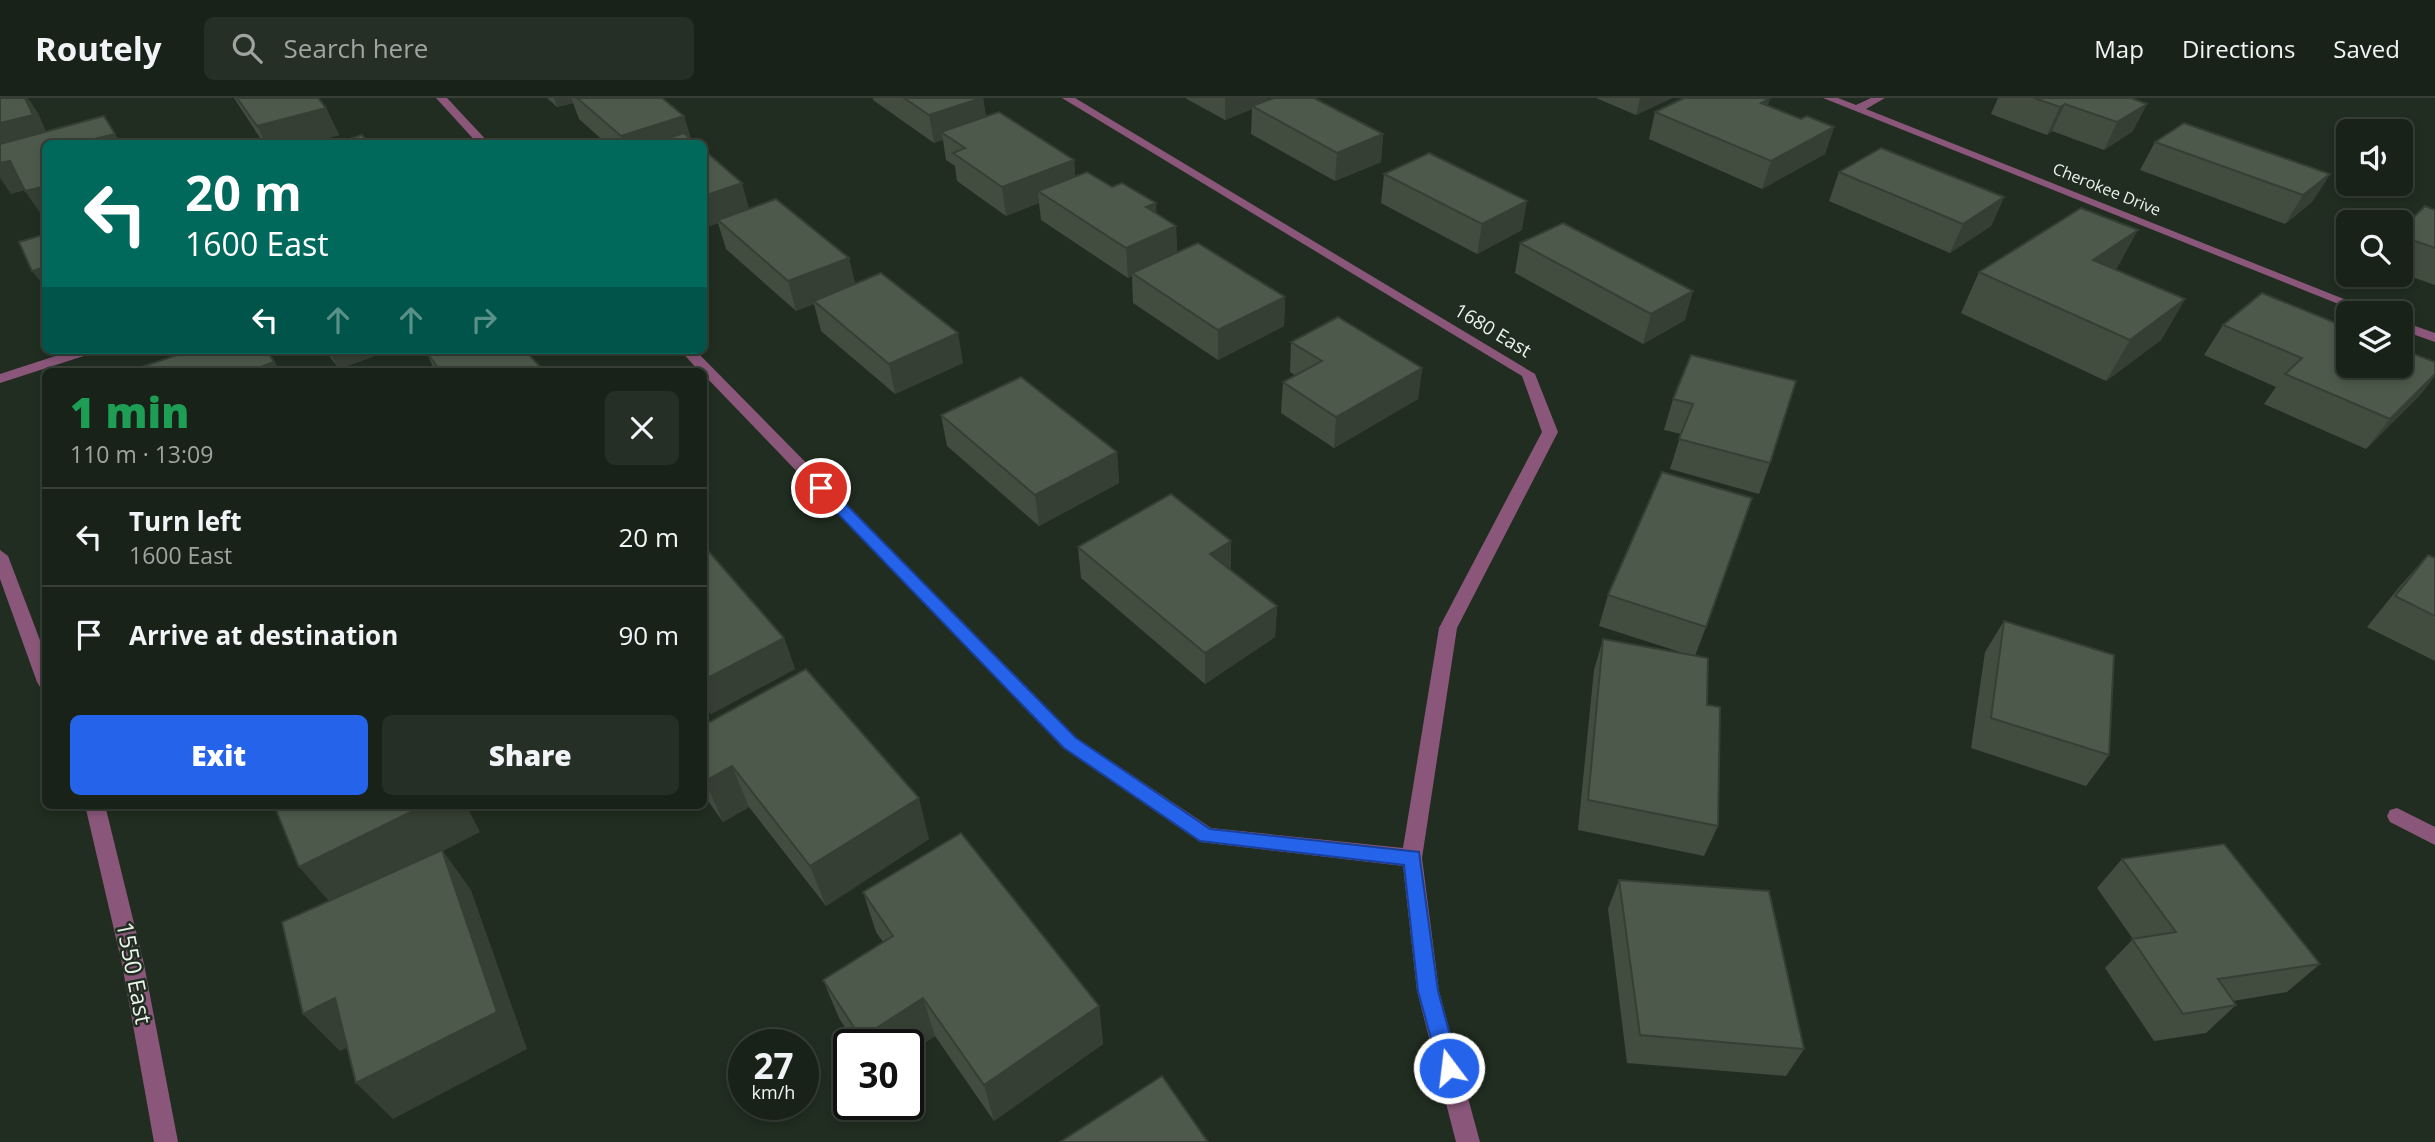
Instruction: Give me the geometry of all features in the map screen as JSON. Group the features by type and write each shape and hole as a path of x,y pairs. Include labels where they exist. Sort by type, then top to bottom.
{"street":[{"path":"441,98 481,140"},
{"name":"1680 East","path":"1067,98 1528,374 1550,432 1448,628 1412,858 1428,991 1468,1142"},
{"name":"Cherokee Drive","path":"1828,98 2342,301"},
{"path":"1857,109 1880,98"},
{"path":"2413,330 2435,338"},
{"path":"0,379 76,354"},
{"path":"691,354 705,368"},
{"path":"707,371 1070,743 1207,836 1412,858"},
{"path":"0,556 42,671"},
{"name":"1550 East","path":"96,809 133,964 166,1142"},
{"path":"2397,816 2435,838"}],"building":[{"path":"0,98 25,98 33,115 0,123"},
{"path":"237,98 318,98 326,108 257,126"},
{"path":"577,98 662,98 684,116 621,136"},
{"path":"904,98 981,98 929,115"},
{"path":"1274,98 1314,98 1383,134 1337,153 1252,106"},
{"path":"1684,98 1770,98 1761,103 1801,119 1807,116 1834,127 1771,161 1655,112"},
{"path":"2034,98 2131,98 2147,104 2117,122 2065,104 2060,107"},
{"path":"999,112 1074,160 1002,187 953,153 965,148 941,132"},
{"path":"104,116 115,134 90,140 42,140 42,187 25,191 10,161 0,163 0,144"},
{"path":"2184,123 2330,174 2303,195 2155,142"},
{"path":"684,133 692,140 662,140"},
{"path":"362,135 366,140 346,140"},
{"path":"1881,148 2004,197 1963,224 1839,172"},
{"path":"707,153 742,183 707,195"},
{"path":"1429,153 1527,201 1482,224 1384,174"},
{"path":"1087,172 1112,187 1122,183 1156,203 1146,207 1176,226 1126,248 1038,191"},
{"path":"776,199 849,258 788,281 718,220"},
{"path":"2425,206 2435,210 2435,248 2413,240 2413,218"},
{"path":"2081,208 2138,230 2093,260 2185,299 2130,340 1979,272"},
{"path":"1563,223 1693,291 1651,314 1520,243"},
{"path":"42,235 42,268 32,271 19,242"},
{"path":"1198,243 1285,297 1218,330 1132,273"},
{"path":"881,273 958,333 889,364 814,301"},
{"path":"2262,293 2336,323 2336,378 2413,378 2413,354 2435,362 2435,374 2390,419 2285,374 2302,358 2223,325"},
{"path":"1338,317 1422,368 1336,417 1283,382 1322,361 1291,342"},
{"path":"180,354 269,354 274,362 257,368 139,368"},
{"path":"428,354 529,354 541,368 439,368"},
{"path":"1691,355 1796,381 1770,463 1679,439 1693,404 1673,399"},
{"path":"1021,377 1117,452 1035,495 941,415"},
{"path":"1662,472 1752,498 1706,627 1608,595"},
{"path":"1171,494 1231,541 1210,554 1277,606 1205,653 1078,547"},
{"path":"707,549 784,638 707,678"},
{"path":"2428,555 2435,558 2435,616 2395,596"},
{"path":"2004,621 2114,655 2109,755 1991,718"},
{"path":"1603,639 1708,658 1707,705 1720,707 1718,826 1588,800"},
{"path":"806,669 919,798 810,866 732,766 707,780 707,723"},
{"path":"276,809 417,809 299,867"},
{"path":"961,833 1099,1006 984,1085 923,998 875,1029 855,1029 823,980 893,936 863,892"},
{"path":"2224,844 2320,964 2218,979 2236,1005 2183,1014 2132,939 2176,932 2122,859"},
{"path":"442,850 497,1012 356,1083 335,998 303,1014 282,922"},
{"path":"1619,880 1769,891 1804,1049 1640,1035"},
{"path":"1162,1076 1208,1142 1060,1142"}],"route":[{"path":"821,488 1070,743 1207,836 1412,858 1428,991 1449,1068"}]}
